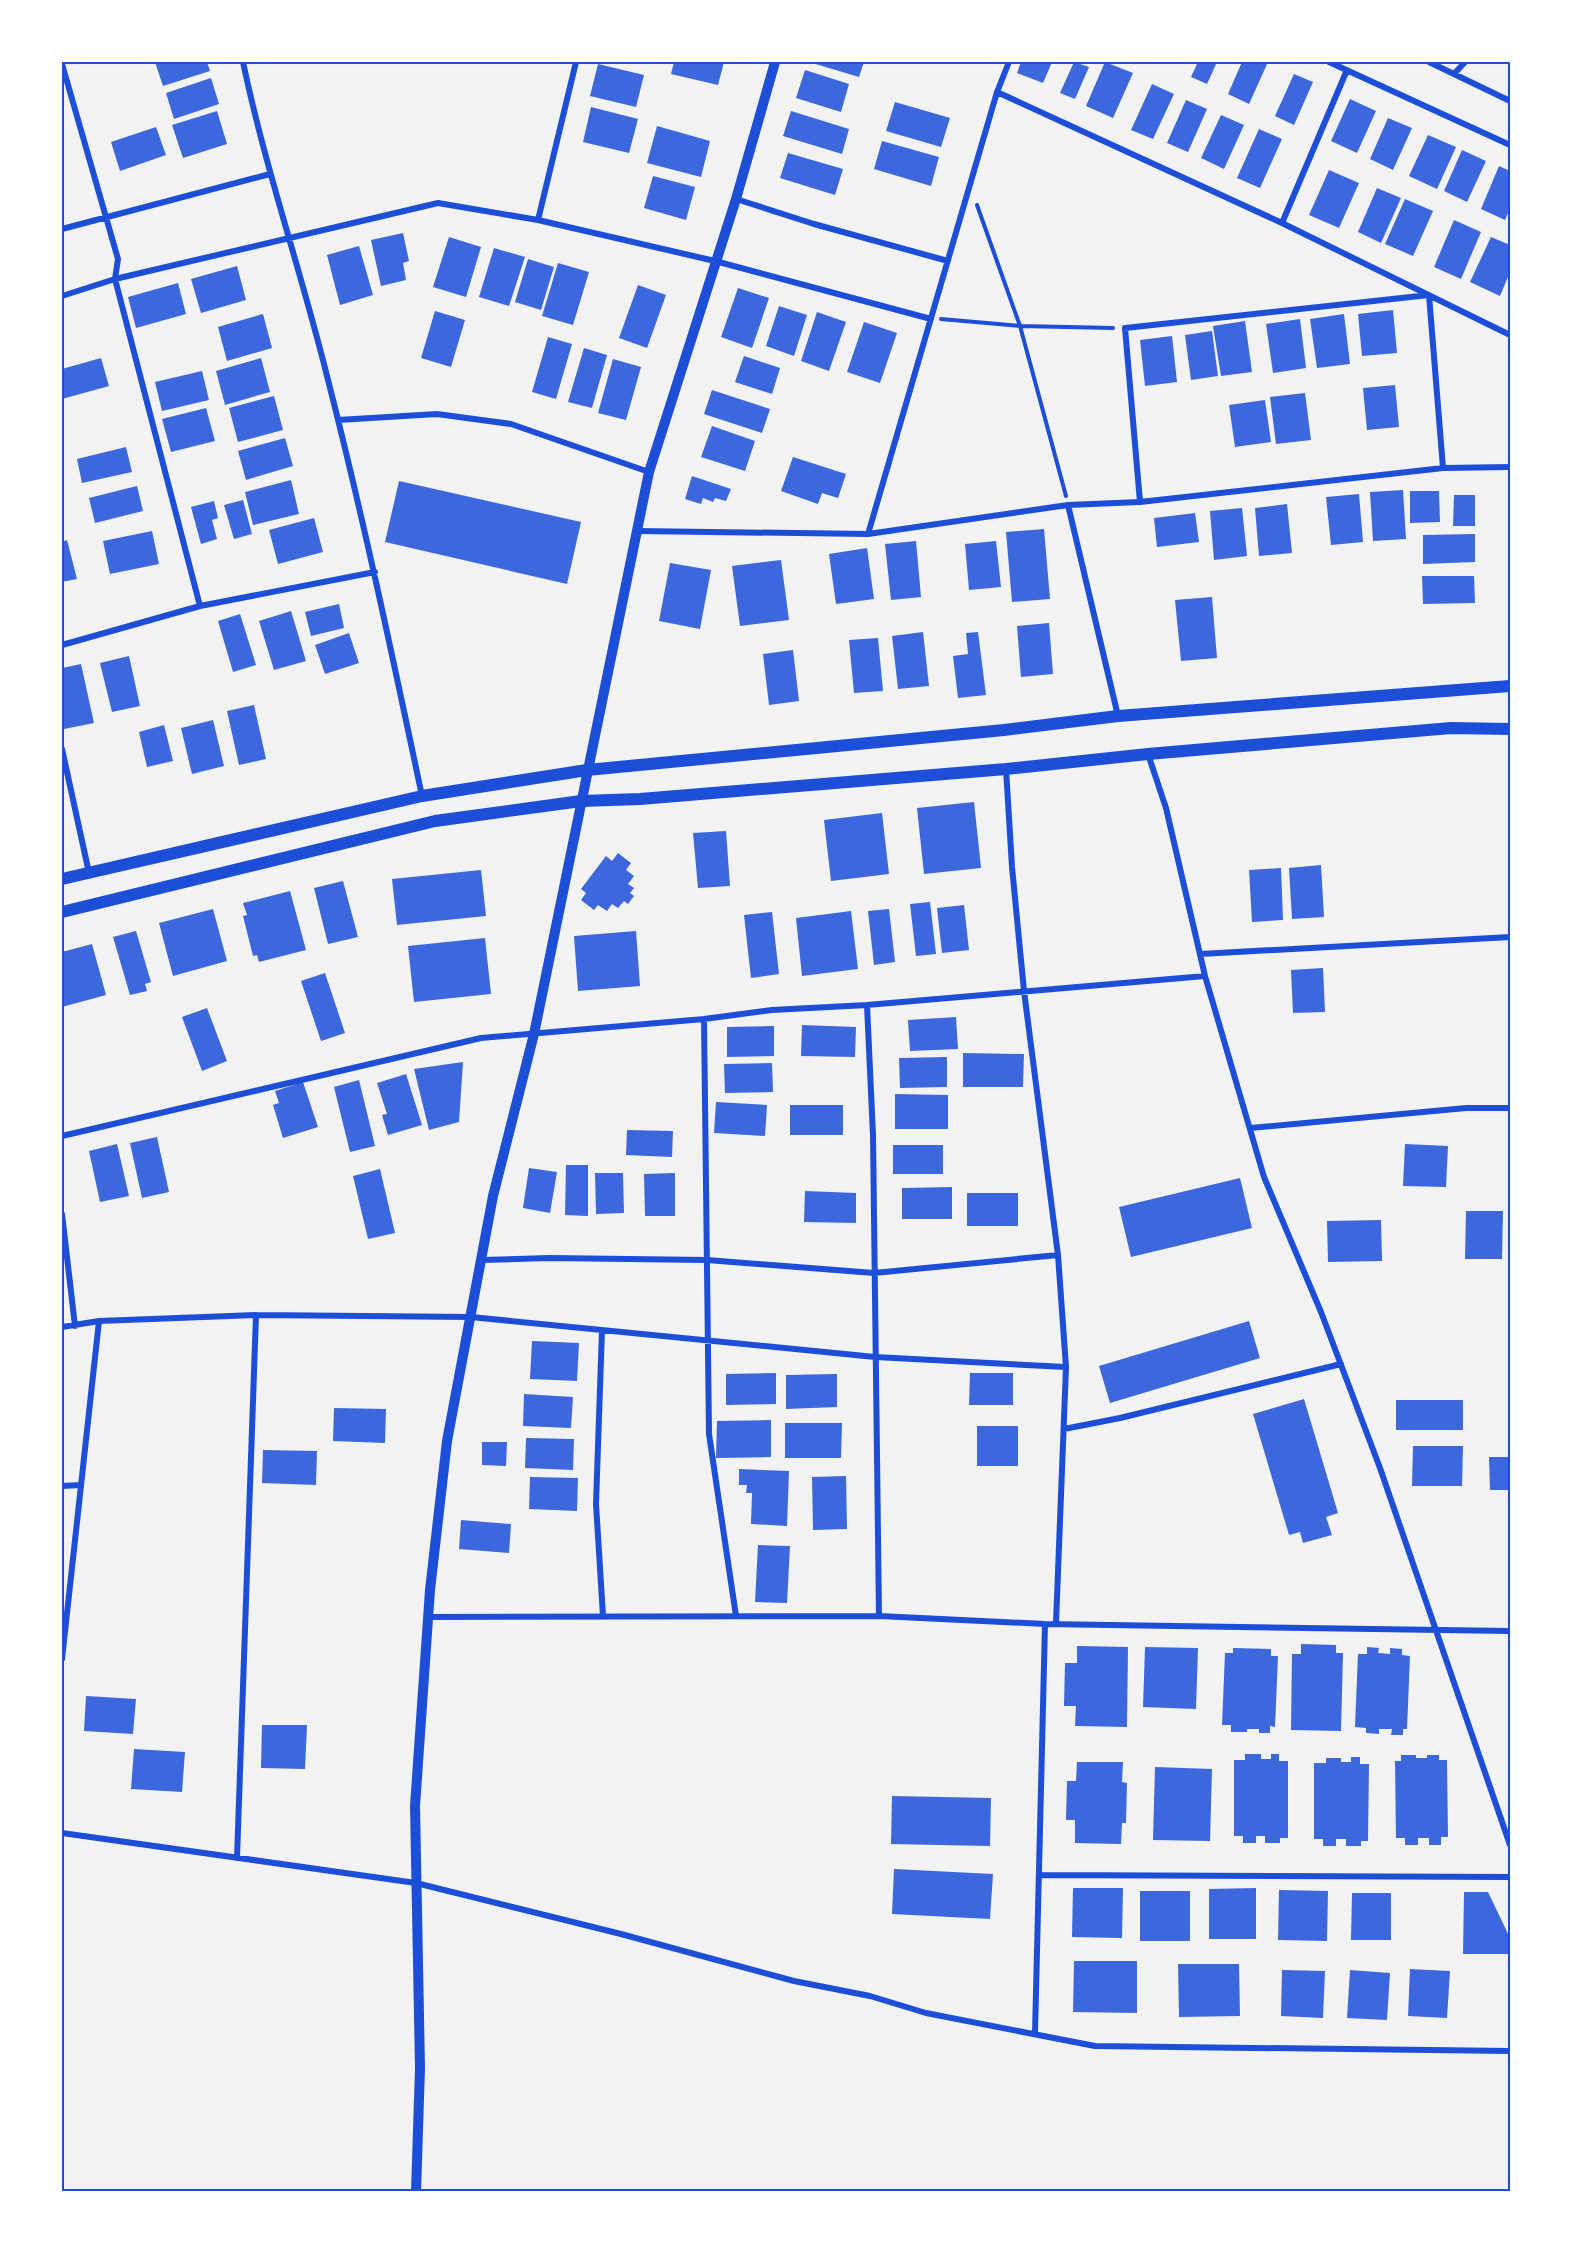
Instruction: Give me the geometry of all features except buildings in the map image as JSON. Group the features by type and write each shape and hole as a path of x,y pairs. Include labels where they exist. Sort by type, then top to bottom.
{"main road":[{"path":"62,879 422,796 587,770 1004,730 1118,716 1510,686"},
{"path":"62,912 435,820 581,801 1006,769 1148,754 1450,729 1510,729"}],"street":[{"path":"243,62 270,174 326,370 375,572 422,796"},
{"path":"538,220 576,62"},
{"path":"416,2192 420,2068 415,1806 428,1617 447,1440 493,1196 534,1034 649,472 736,198 775,62"},
{"path":"868,534 997,92 1009,62"},
{"path":"1329,62 1510,145"},
{"path":"1428,62 1510,101"},
{"path":"1454,74 1465,62"},
{"path":"62,64 118,259 115,279 200,606"},
{"path":"1282,223 1347,70"},
{"path":"997,92 1282,223 1510,335"},
{"path":"62,229 104,216 270,174"},
{"path":"736,198 814,224 948,261"},
{"path":"62,296 115,279 438,203 538,220 715,261 931,319"},
{"path":"1140,502 1125,328 1429,295"},
{"path":"1429,295 1443,468"},
{"path":"338,420 437,414 511,424 649,472"},
{"path":"638,531 868,534 1068,505 1140,502 1443,468 1510,467"},
{"path":"1068,505 1118,716"},
{"path":"62,645 200,606 375,572"},
{"path":"62,749 89,873"},
{"path":"1148,754 1166,808 1205,976 1264,1177 1321,1312 1380,1468 1510,1845"},
{"path":"1006,769 1012,867 1024,991 1058,1255 1066,1367 1056,1623"},
{"path":"1200,954 1510,937"},
{"path":"62,1136 481,1038 704,1019 772,1010 867,1005 1205,976"},
{"path":"867,1005 873,1135 879,1616"},
{"path":"704,1019 709,1434 736,1616"},
{"path":"1250,1128 1466,1108 1510,1108"},
{"path":"62,1214 75,1326"},
{"path":"481,1260 549,1258 707,1260 874,1273 1058,1255"},
{"path":"62,1327 99,1321 255,1315 471,1317 875,1357 1066,1367"},
{"path":"237,1858 255,1315"},
{"path":"62,1659 99,1321"},
{"path":"602,1330 596,1504 603,1616"},
{"path":"1064,1429 1120,1418 1341,1364"},
{"path":"62,1486 81,1485"},
{"path":"428,1617 879,1616 1045,1624 1510,1631"},
{"path":"1035,2033 1045,1624"},
{"path":"62,1833 416,1883 621,1934 794,1981 870,1996 926,2013 1095,2046 1510,2051"},
{"path":"1039,1875 1510,1876"}],"path":[{"path":"970,187 1020,326 1068,505"},
{"path":"931,319 1020,326 1125,328"}]}
